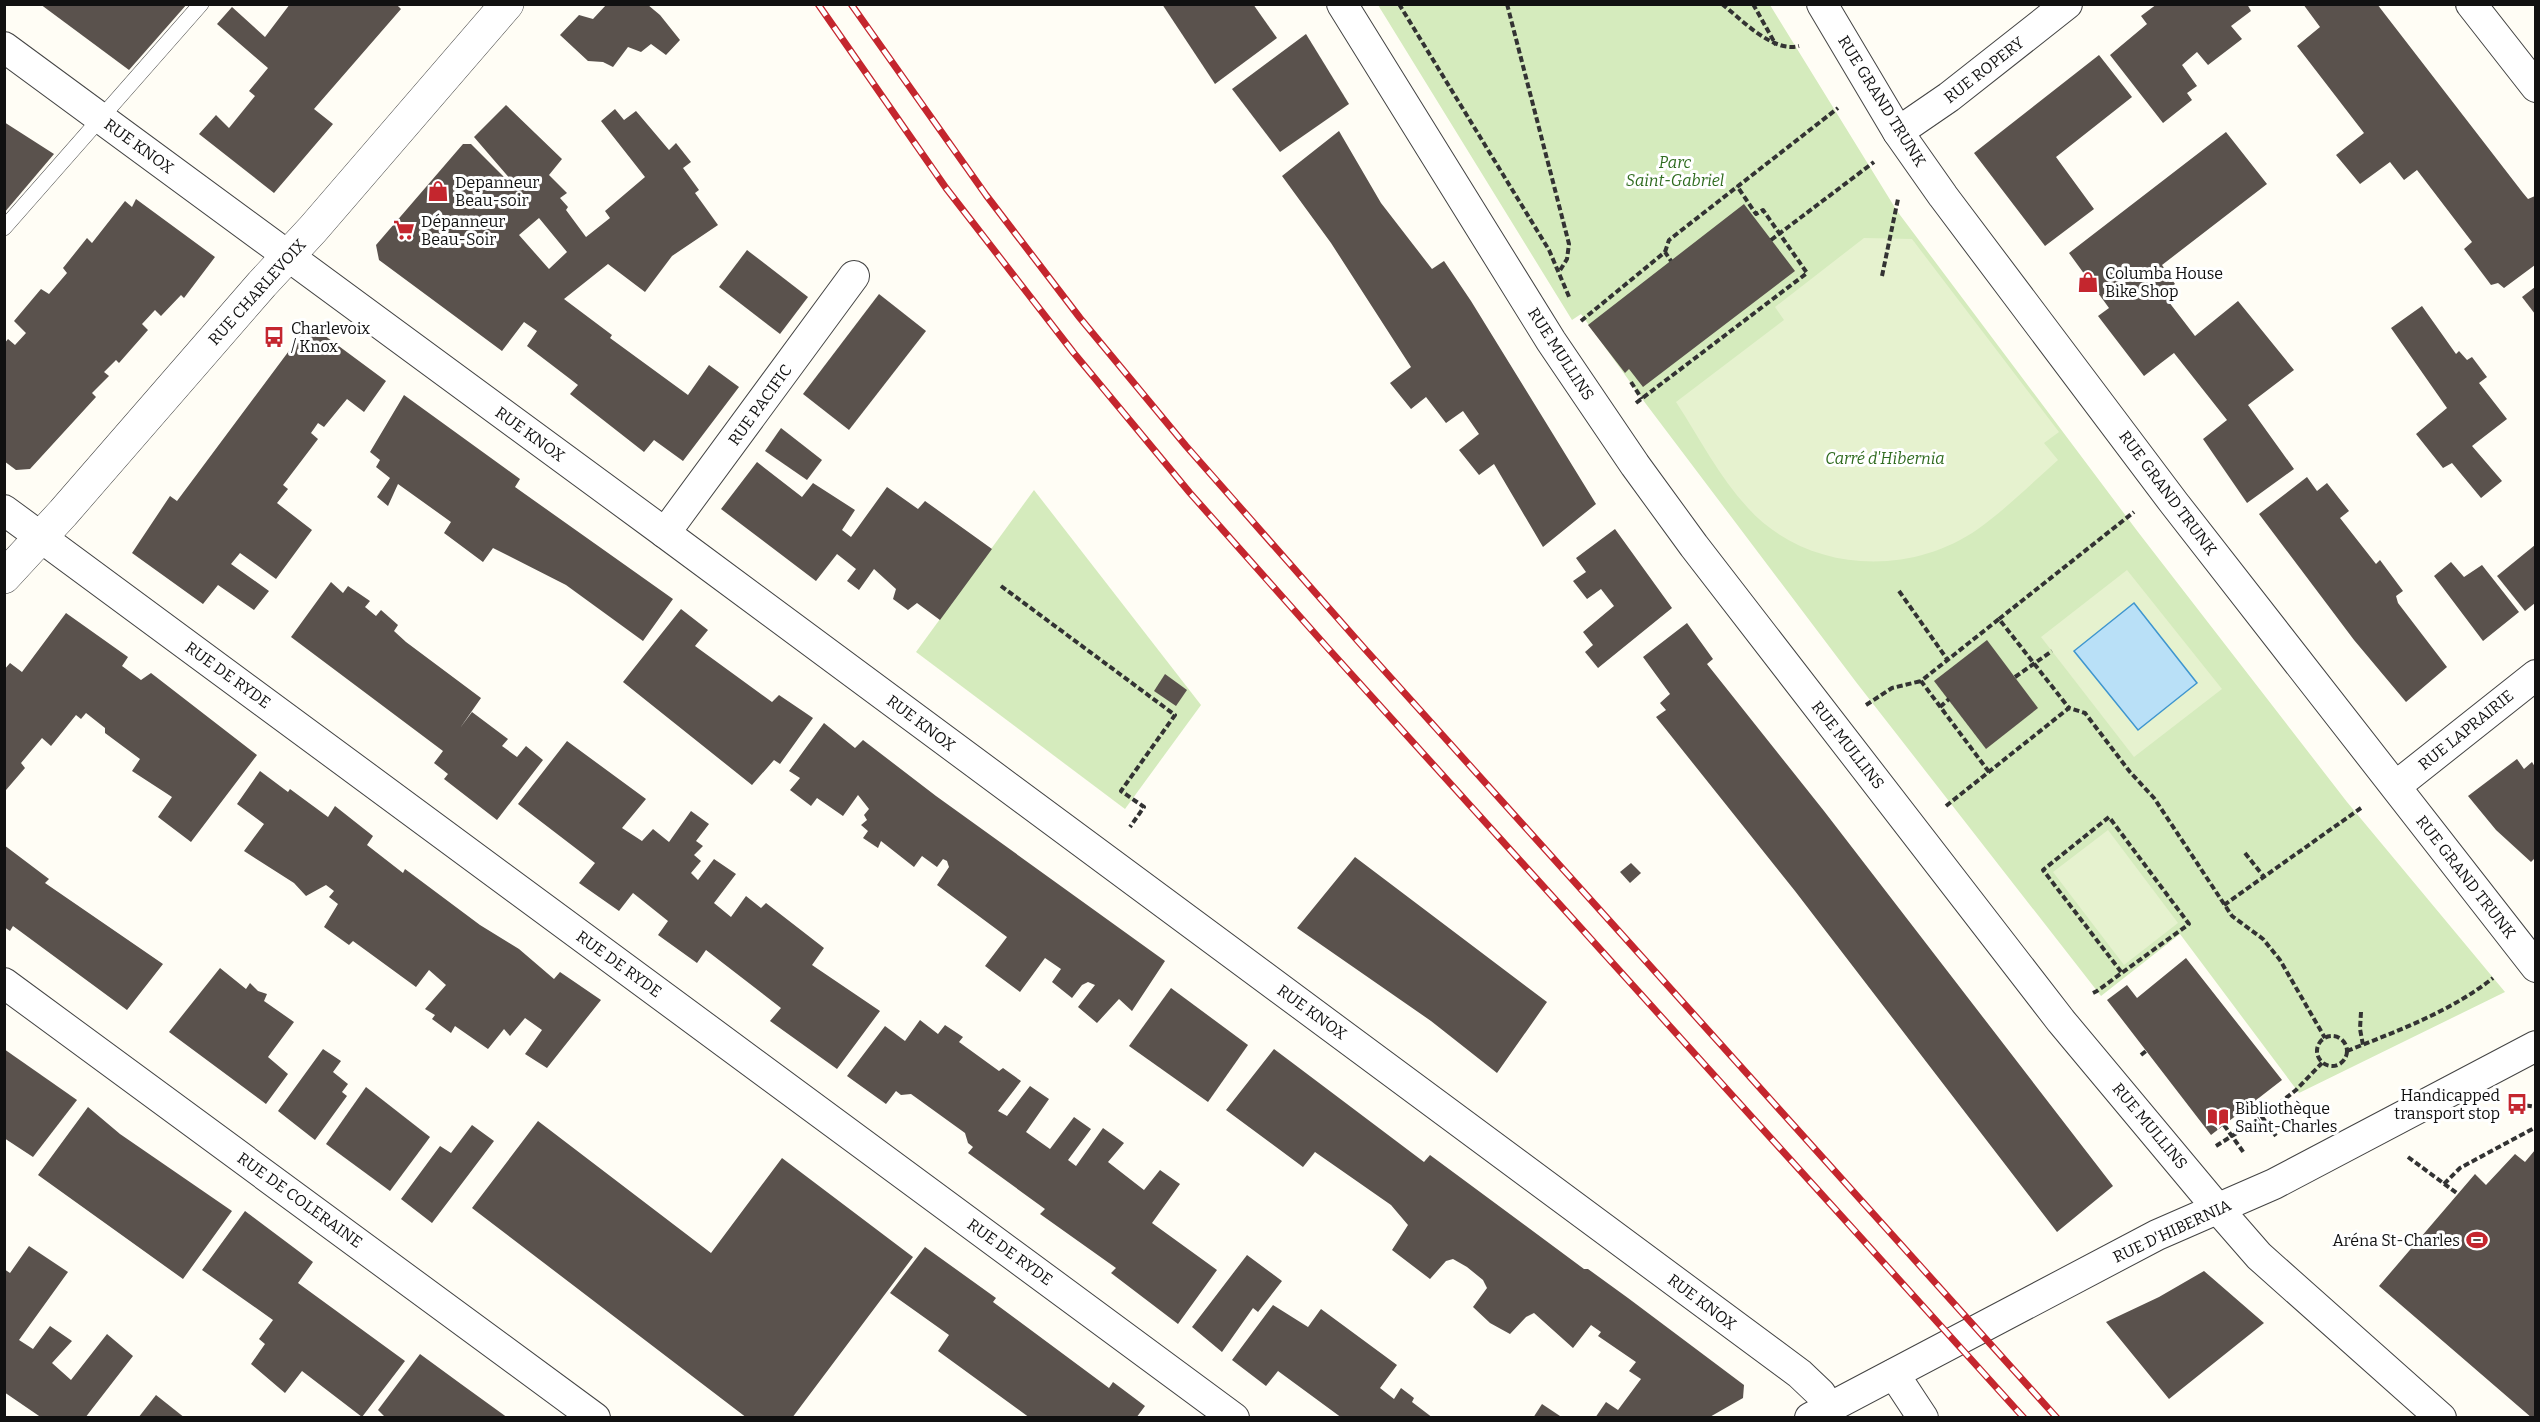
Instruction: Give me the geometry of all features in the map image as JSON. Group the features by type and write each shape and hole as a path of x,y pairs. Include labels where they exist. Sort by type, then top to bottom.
{"street":[{"name":"RUE CHARLEVOIX","path":"4,577 507,4"},
{"name":"RUE MULLINS","path":"1342,4 1551,341 1671,514 2061,1020 2217,1209 2259,1256 2440,1418"},
{"name":"RUE GRAND TRUNK","path":"1822,4 1898,132 1938,189 2167,493 2535,967"},
{"name":"RUE ROPERY","path":"1898,132 1949,97 2067,4"},
{"path":"2472,4 2535,87"},
{"name":"RUE KNOX","path":"4,47 665,533 1800,1374 1820,1393 1820,1413"},
{"name":"RUE PACIFIC","path":"665,533 854,276"},
{"name":"RUE DE RYDE","path":"4,510 1234,1418"},
{"name":"RUE LAPRAIRIE","path":"2396,786 2535,675"},
{"name":"RUE DE COLERAINE","path":"4,983 595,1418"},
{"name":"RUE D'HIBERNIA","path":"1820,1413 2157,1235 2274,1184 2535,1046"},
{"path":"1893,1374 1923,1418"}],"lane":[{"path":"4,228 201,4"}],"path":[{"path":"1399,4 1549,250 1572,305"},
{"path":"1507,4 1569,244 1567,259 1559,272"},
{"path":"1722,4 1777,46 1788,49 1798,46"},
{"path":"1753,4 1777,46"},
{"path":"1671,261 1665,252 1669,240 1838,108"},
{"path":"1771,240 1874,162"},
{"path":"1636,403 1807,273 1763,210 1756,214 1737,186"},
{"path":"1882,276 1898,200"},
{"name":"RUE MULLINS","path":"1577,316 1580,321 1665,252"},
{"path":"1624,387 1636,377"},
{"path":"1631,382 1642,399"},
{"path":"1866,705 1892,688 1921,681 2134,512"},
{"path":"1001,586 1175,715 1122,791 1144,807 1130,828"},
{"path":"1899,591 1947,659"},
{"path":"1999,619 2068,708 2085,713 2130,772 2154,798 2232,916 2263,939 2280,960 2325,1038"},
{"path":"2015,677 2052,651"},
{"path":"1921,681 1989,772"},
{"path":"1940,707 1949,699"},
{"path":"1946,806 2068,708"},
{"path":"2224,905 2361,808"},
{"path":"2093,993 2138,962 2189,924 2109,817 2043,870 2122,973"},
{"path":"2245,853 2264,877"},
{"path":"2135,957 2138,962"},
{"path":"2347,1051 2407,1028 2471,994 2493,978"},
{"path":"2361,1012 2360,1029 2363,1045"},
{"path":"2325,1038 2341,1039 2347,1051 2344,1061 2338,1065 2331,1067 2322,1063 2317,1055 2317,1048 2325,1038"},
{"path":"2141,1055 2146,1051"},
{"path":"2216,1146 2262,1117 2296,1090 2322,1063"},
{"path":"2517,1104 2535,1107"},
{"path":"2262,1117 2276,1136"},
{"path":"2224,1125 2244,1153"},
{"path":"2444,1184 2460,1168 2535,1127"},
{"path":"2408,1157 2458,1194"}],"green space":[{"name":"Carré d'Hibernia","path":"1378,5 1770,5 1897,211 2138,532 2347,802 2505,992 2299,1093 2180,934 2101,996 1856,682 1646,404 1581,314 1572,320"},
{"path":"1864,238 1912,239 2059,432 2044,443 2058,460 1978,529 1950,545 1921,555 1890,561 1859,561 1828,556 1799,545 1772,529 1748,508 1728,483 1676,402 1784,320 1775,307"},
{"path":"1034,490 1201,705 1125,809 916,652"},
{"path":"2127,570 2222,689 2134,757 2041,637"},
{"path":"2108,830 2178,923 2124,965 2053,872"}],"water":[{"path":"2134,603 2197,683 2138,730 2074,651"}],"building":[{"path":"40,4 187,4 129,70"},
{"path":"290,4 396,4 401,9 314,109 333,124 274,193 199,134 216,115 229,128 255,96 249,91 268,68 217,24 232,7 265,37"},
{"path":"1162,4 1253,4 1277,38 1215,84"},
{"path":"2157,4 2247,4 2251,11 2231,26 2242,39 2208,65 2197,52 2182,65 2197,86 2187,93 2192,100 2163,123 2110,55 2147,24 2141,16"},
{"path":"2303,4 2377,4 2523,193 2528,199 2535,196 2535,265 2504,288 2498,283 2491,285 2464,249 2472,242 2417,170 2404,180 2390,162 2360,184 2336,155 2364,133 2297,46 2320,27"},
{"path":"606,5 648,5 660,15 680,40 666,55 651,44 641,52 628,47 613,67 603,62 588,61 560,35 579,15 593,19"},
{"path":"1306,34 1349,104 1280,152 1232,89"},
{"path":"2099,55 2132,97 2056,157 2094,209 2045,246 1974,153"},
{"path":"506,105 562,159 549,175 567,193 560,198 586,237 610,218 605,211 645,177 601,121 615,109 624,120 636,111 669,150 676,143 691,162 683,168 699,190 695,193 718,225 672,256 645,292 608,264 564,299 612,335 610,338 688,395 709,365 739,387 683,461 654,440 644,452 570,394 578,385 527,346 537,331 524,322 502,351 379,260 376,245 463,144 471,144 509,182 511,180 474,137","holes":["539,218 567,252 549,269 519,235"]},
{"path":"4,122 54,154 4,213"},
{"path":"1339,131 1381,203 1432,269 1444,261 1596,504 1543,547 1494,464 1479,475 1459,450 1479,434 1463,411 1446,423 1426,397 1411,409 1390,383 1411,367 1331,243 1282,176"},
{"path":"2226,132 2267,184 2162,265 2175,284 2162,293 2195,336 2238,301 2294,370 2248,405 2294,469 2247,503 2203,439 2227,420 2174,353 2144,376 2098,316 2109,308 2069,253"},
{"path":"136,199 215,257 184,298 181,295 161,316 155,310 142,324 148,330 119,363 116,360 104,372 109,376 92,393 96,397 30,469 16,470 4,461 4,344 8,339 15,345 26,333 14,321 41,289 49,294 67,273 63,268 87,238 92,243 125,201 132,207"},
{"path":"1744,204 1795,271 1643,387 1629,369 1625,373 1588,325"},
{"path":"747,250 808,297 780,334 719,287"},
{"path":"2535,287 2535,314 2522,297"},
{"path":"879,294 926,331 849,430 803,394"},
{"path":"2422,306 2456,354 2459,351 2467,360 2472,357 2487,377 2479,383 2507,419 2472,446 2502,481 2481,498 2452,463 2443,468 2416,434 2447,408 2391,328"},
{"path":"309,324 386,381 364,412 347,399 324,427 318,423 311,433 318,439 283,485 288,489 277,503 312,530 276,579 240,553 231,564 269,591 254,610 218,585 203,604 132,553 170,496 177,501"},
{"path":"404,395 520,479 515,487 673,599 643,641 566,585 493,548 483,562 444,533 451,522 398,484 388,506 377,497 390,478 376,467 380,460 370,452"},
{"path":"781,428 822,460 807,480 765,451"},
{"path":"757,462 802,497 813,483 855,510 842,530 851,537 887,487 918,509 925,501 992,549 940,620 917,603 908,610 893,599 896,589 874,569 859,590 847,581 856,569 837,554 816,581 721,509"},
{"path":"2307,477 2317,491 2327,483 2349,511 2340,518 2376,564 2380,560 2403,591 2396,596 2398,603 2447,667 2406,702 2354,640 2259,514"},
{"path":"1615,529 1672,608 1598,668 1585,652 1593,645 1583,632 1614,606 1601,589 1587,599 1573,581 1586,572 1576,558"},
{"path":"2535,545 2535,603 2525,611 2497,576"},
{"path":"2451,562 2464,577 2482,565 2519,612 2483,641 2434,576"},
{"path":"331,582 343,593 348,586 370,601 365,607 376,616 381,610 398,625 394,631 406,642 481,698 460,728 472,712 508,739 502,746 517,757 526,746 543,760 497,820 444,779 448,774 434,763 443,751 291,637"},
{"path":"681,609 708,630 695,646 772,702 779,695 813,718 780,764 774,760 752,785 623,682"},
{"path":"66,613 128,657 122,666 141,680 151,673 257,755 191,842 158,817 172,797 132,771 140,759 105,733 105,728 86,713 81,719 76,715 51,746 42,738 21,763 25,768 6,790 4,789 4,670 10,663 22,672"},
{"path":"1687,623 1713,659 1707,664 1824,811 2113,1186 2057,1232 1795,891 1656,717 1666,710 1660,703 1670,694 1643,657"},
{"path":"1987,640 2038,708 1986,749 1934,681"},
{"path":"1165,674 1187,690 1176,706 1154,691"},
{"path":"824,723 855,748 863,740 936,796 1165,961 1132,1011 1119,999 1097,1023 1078,1007 1095,985 1088,982 1082,985 1072,998 1052,982 1061,969 1045,958 1020,992 985,966 1007,937 937,885 949,867 947,861 943,859 937,867 922,856 914,867 881,841 878,848 863,838 868,831 861,825 867,820 864,815 869,809 858,795 843,816 817,798 811,806 790,790 800,778 789,771"},
{"path":"567,741 646,799 622,828 642,841 653,829 669,842 691,811 709,824 696,841 703,846 694,855 701,861 691,873 698,880 714,859 736,874 714,903 731,917 746,896 761,908 766,903 824,948 812,965 880,1011 837,1069 770,1021 781,1008 706,950 697,963 658,935 668,921 633,893 619,911 579,883 595,863 518,804"},
{"path":"2517,759 2524,769 2532,762 2535,767 2535,858 2531,862 2496,830 2468,796"},
{"path":"260,771 288,792 290,789 328,817 335,806 373,836 367,845 403,873 405,869 480,925 519,949 554,979 560,972 601,1000 547,1068 525,1054 542,1030 525,1018 510,1036 504,1029 488,1049 455,1026 451,1033 432,1019 435,1015 425,1009 446,985 429,970 416,987 353,941 349,945 324,927 338,904 329,897 334,891 326,885 306,896 294,883 244,851 264,824 237,804"},
{"path":"4,845 49,879 45,883 163,964 127,1010 13,926 10,931 4,927"},
{"path":"1355,857 1547,1002 1497,1073 1431,1021 1297,928"},
{"path":"1631,863 1641,873 1630,883 1620,872"},
{"path":"2186,958 2282,1080 2211,1135 2107,1000 2127,985 2137,998"},
{"path":"220,968 246,989 250,983 258,991 267,994 264,1001 294,1022 268,1057 288,1074 266,1104 169,1032"},
{"path":"1171,988 1248,1045 1208,1102 1129,1046"},
{"path":"920,1020 938,1034 945,1025 963,1037 959,1042 999,1071 1003,1068 1021,1081 998,1111 1007,1116 1030,1086 1049,1099 1026,1132 1050,1149 1074,1117 1091,1129 1068,1160 1076,1166 1103,1128 1124,1143 1108,1162 1144,1190 1160,1170 1180,1184 1152,1223 1217,1270 1178,1324 1111,1273 1116,1268 1040,1214 1045,1209 968,1153 973,1147 968,1143 965,1133 911,1094 901,1095 896,1091 886,1104 847,1076 885,1026 905,1041"},
{"path":"4,1049 77,1100 33,1157 4,1138"},
{"path":"323,1049 341,1061 333,1072 348,1084 342,1092 347,1096 315,1140 278,1111"},
{"path":"1274,1049 1424,1162 1430,1155 1584,1269 1588,1269 1628,1298 1744,1385 1743,1398 1708,1418 1595,1418 1606,1402 1618,1410 1641,1379 1629,1371 1636,1362 1598,1336 1601,1332 1591,1325 1573,1348 1534,1313 1526,1317 1510,1334 1490,1323 1473,1307 1487,1288 1483,1280 1467,1267 1453,1259 1446,1261 1430,1279 1392,1250 1408,1225 1391,1205 1315,1152 1303,1167 1226,1110"},
{"path":"366,1087 430,1137 390,1191 326,1144"},
{"path":"88,1107 120,1134 232,1211 183,1279 38,1175"},
{"path":"538,1121 711,1253 782,1158 913,1257 792,1418 747,1418 472,1208"},
{"path":"472,1125 494,1141 432,1223 401,1199 440,1146 451,1153"},
{"name":"Aréna St-Charles","path":"2535,1150 2535,1418 2532,1418 2379,1286 2475,1174 2486,1185 2515,1154 2525,1162"},
{"path":"245,1211 313,1262 298,1283 405,1361 362,1417 302,1371 285,1393 251,1364 265,1344 259,1339 273,1320 202,1270"},
{"path":"29,1246 68,1272 19,1340 33,1349 50,1326 72,1341 52,1363 71,1380 107,1334 133,1356 85,1418 42,1418 4,1392 4,1269 10,1273"},
{"path":"925,1247 996,1298 993,1302 1109,1388 1113,1382 1145,1406 1136,1418 1030,1418 938,1351 949,1335 890,1293"},
{"path":"1247,1255 1282,1281 1258,1312 1253,1308 1222,1352 1192,1327"},
{"path":"2204,1271 2264,1323 2169,1399 2106,1322 2159,1297"},
{"path":"1273,1305 1308,1327 1321,1309 1397,1365 1380,1388 1394,1399 1401,1388 1414,1398 1412,1402 1433,1418 1342,1418 1278,1371 1266,1386 1232,1360"},
{"path":"420,1354 508,1418 386,1418 378,1410"},
{"path":"156,1395 185,1418 138,1418"},
{"path":"1542,1404 1563,1418 1533,1418"}],"railway":[{"path":"818,4 946,188 1073,352 1190,493 2024,1418"},
{"path":"851,4 986,195 1080,318 1186,446 1364,648 2057,1418"}],"place":[{"name":"Depanneur Beau-soir","path":"438,191"},
{"name":"Dépanneur Beau-Soir","path":"404,230"},
{"name":"Columba House Bike Shop","path":"2088,282"},
{"name":"Charlevoix / Knox","path":"274,337"},
{"name":"Handicapped transport stop","path":"2517,1104"},
{"name":"Bibliothèque Saint-Charles","path":"2218,1117"},
{"name":"Aréna St-Charles","path":"2477,1240"}],"park label":[{"name":"Parc Saint-Gabriel","path":"1675,171"}]}
